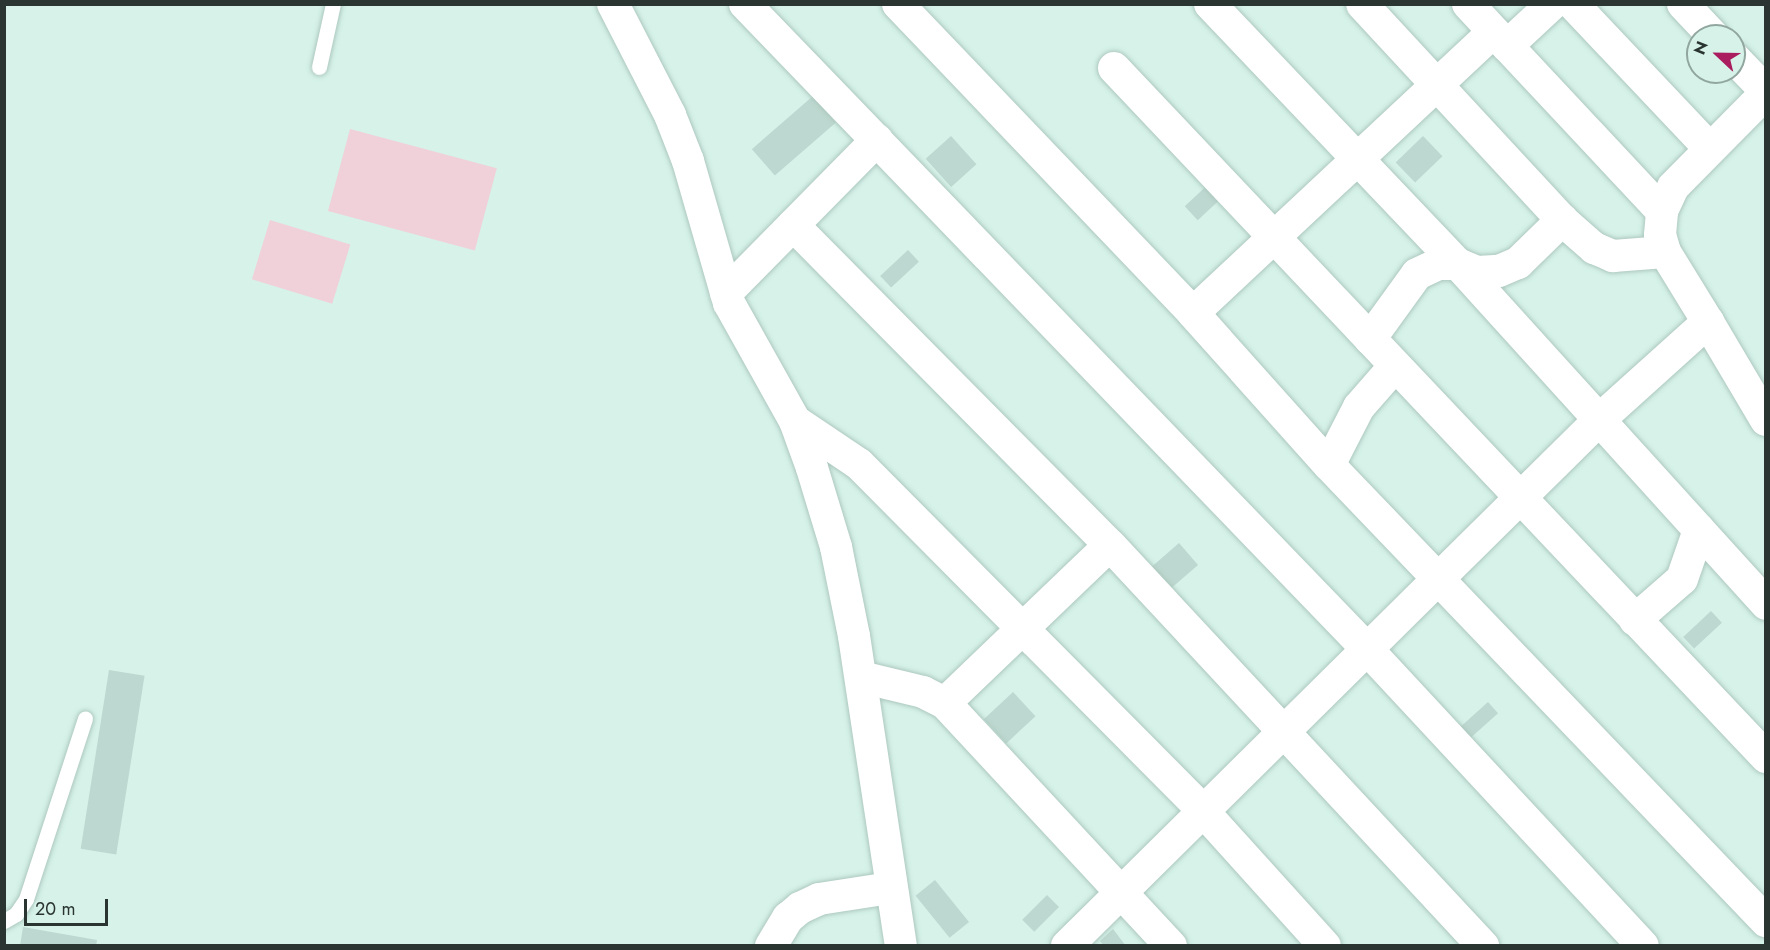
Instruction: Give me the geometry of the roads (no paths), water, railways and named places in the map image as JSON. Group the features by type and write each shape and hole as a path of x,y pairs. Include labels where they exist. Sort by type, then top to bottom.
{"street":[{"path":"613,4 674,124 726,293 795,421 836,547 861,677 890,888 901,945"},
{"path":"745,4 1367,649 1643,945"},
{"path":"898,4 1193,313 1329,465 1440,577 1766,921"},
{"path":"1210,4 1458,264 1766,603"},
{"path":"1362,4 1562,220 1594,248 1613,256 1665,252"},
{"path":"1468,4 1662,211"},
{"path":"1193,313 1438,84 1552,4"},
{"path":"1574,4 1710,149"},
{"path":"1683,4 1702,24"},
{"path":"1114,68 1394,367 1766,757"},
{"path":"1746,71 1766,92 1673,187 1662,211 1660,235 1665,252 1766,420"},
{"path":"726,293 877,141"},
{"path":"1370,339 1417,274 1438,264 1458,264 1477,272 1499,271 1518,262 1562,220"},
{"path":"793,225 1110,545 1286,730 1484,945"},
{"path":"1067,945 1599,420 1708,322"},
{"path":"1329,465 1359,407 1394,367"},
{"path":"795,421 859,464 1203,811 1325,945"},
{"path":"1635,620 1682,579 1699,530"},
{"path":"945,703 1110,545"},
{"path":"861,677 923,692 945,703 1171,945"},
{"path":"771,945 788,918 800,908 819,899 890,888"}],"lane":[{"path":"318,67 333,4"},
{"path":"4,921 16,914 26,899 85,718"}]}
